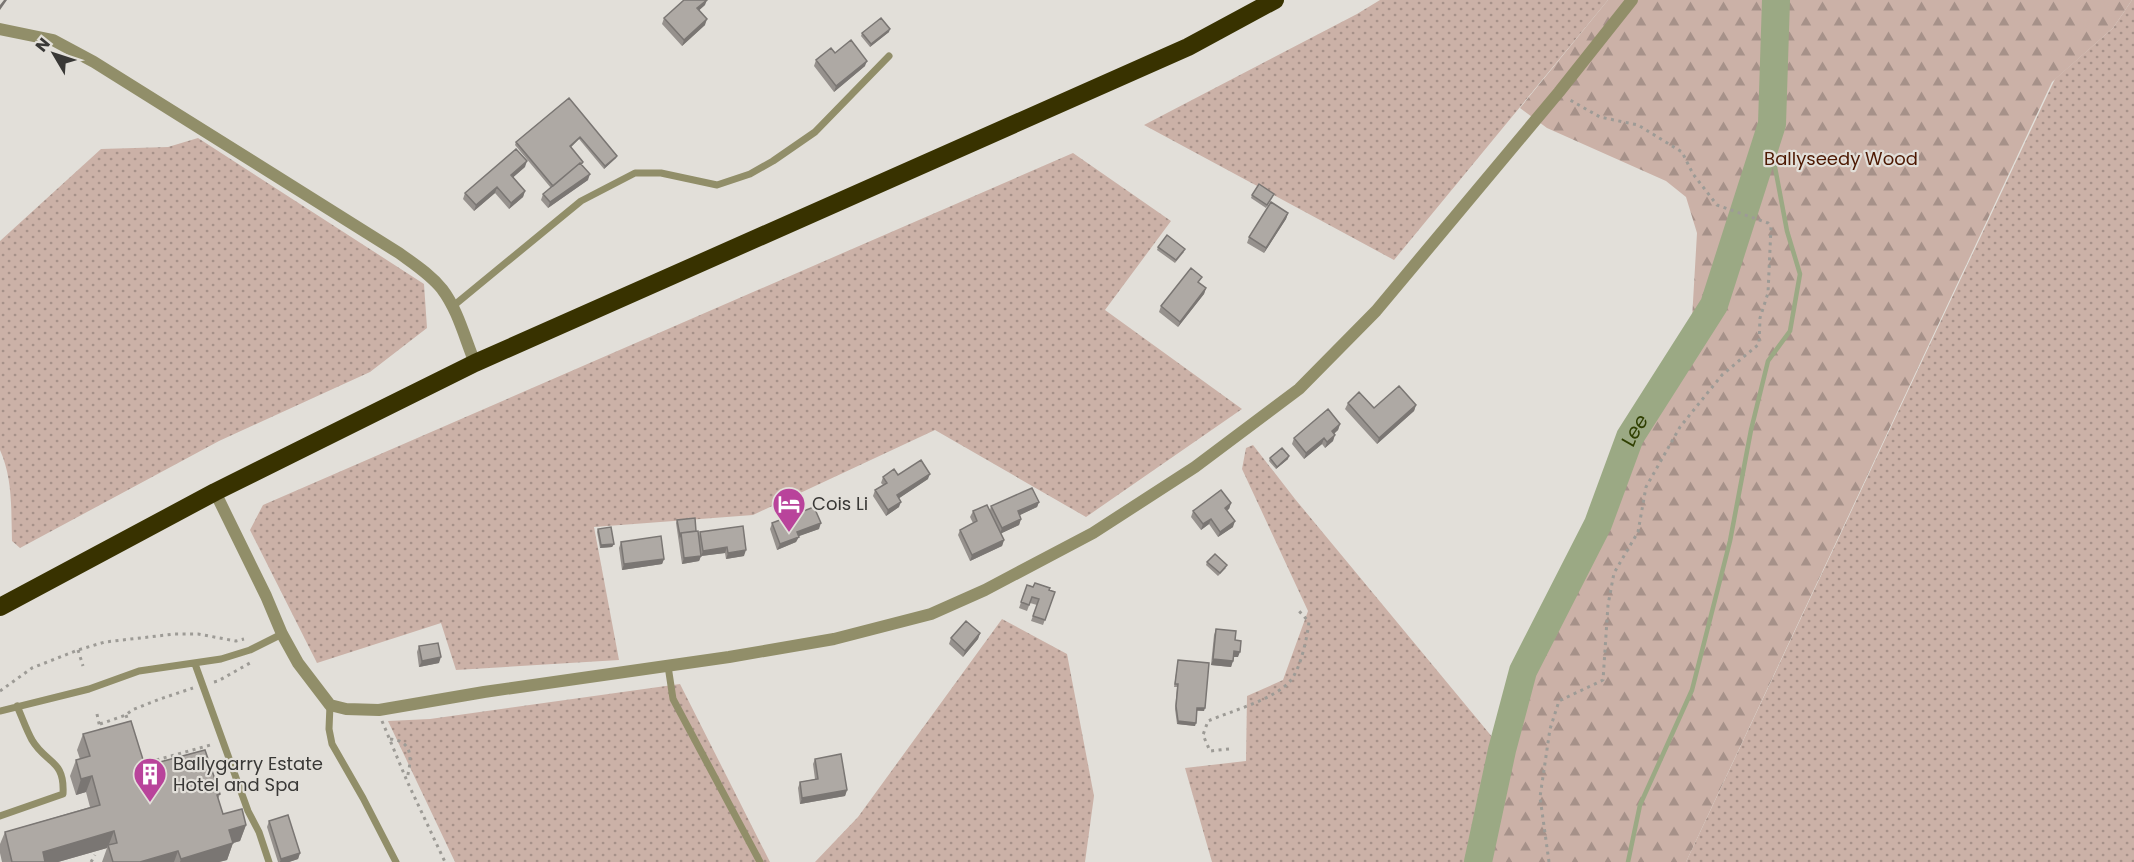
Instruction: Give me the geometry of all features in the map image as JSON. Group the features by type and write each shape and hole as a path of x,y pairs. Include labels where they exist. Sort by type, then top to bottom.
{"highway":[{"path":"0,607 215,492 475,363 1188,47 1275,0"}],"street":[{"path":"215,492 298,663 330,705 346,709 379,710 484,692 668,666 834,639 931,614 986,591 1093,534 1195,467 1299,388 1376,311 1559,92 1632,0"},
{"path":"0,29 53,40 94,62 425,271 442,290 452,307 475,363"}],"lane":[{"path":"452,307 581,201 635,172 661,173 717,185 750,174 773,161 815,132 889,56"},
{"path":"0,711 89,689 139,671 195,664 250,650 282,634"},
{"path":"195,664 248,811 259,832 269,862"},
{"path":"668,666 674,699 760,862"},
{"path":"330,705 329,729 332,744 396,862"},
{"path":"0,816 63,794 64,778 52,761 33,742 17,706"}],"path":[{"path":"1549,862 1540,797 1550,729 1559,701 1603,680 1608,605 1614,573 1638,532 1646,487 1680,427 1722,375 1759,344 1760,318 1768,293 1771,227 1768,223 1717,205 1693,174 1682,152 1638,125 1600,117 1584,108"},
{"path":"1229,749 1210,751 1203,735 1208,721 1276,693 1292,679 1306,642 1309,622 1299,611"},
{"path":"0,692 32,669 78,650 120,639 198,634 236,640 244,639"},
{"path":"78,650 83,666"},
{"path":"209,683 218,681 254,660"},
{"path":"100,724 126,715 141,706 194,688"},
{"path":"97,714 101,734"},
{"path":"126,715 132,735"},
{"path":"407,781 411,755 399,740 389,738 407,781 445,862"},
{"path":"140,764 216,743"},
{"path":"91,862 95,855"}],"green space":[{"path":"1380,0 1608,0 1394,260 1144,125 1357,14"},
{"name":"Ballyseedy Wood","path":"1608,0 2132,0 2113,28 2052,82 1686,862 1470,862 1508,689 1586,529 1622,434 1692,319 1697,233 1686,197 1666,181 1547,128 1520,108"},
{"path":"2134,0 2134,862 1686,862 2055,79 2113,28"},
{"path":"198,138 424,284 427,328 370,372 219,441 20,548 12,541 9,483 0,450 0,241 101,149 168,147"},
{"path":"1073,153 1171,221 1105,310 1242,409 1086,517 935,430 753,515 594,527 619,660 456,670 441,623 317,663 250,530 263,505"},
{"path":"1253,445 1493,738 1466,862 1212,862 1185,768 1246,761 1247,696 1283,680 1308,611 1242,469 1246,448"},
{"path":"1002,619 1067,654 1094,796 1085,862 815,862 858,817"},
{"path":"680,684 770,862 455,862 388,721 430,719"}],"building":[{"path":"684,0 707,0 697,8 707,19 684,40 664,18"},
{"path":"881,18 890,29 871,44 862,33"},
{"path":"851,40 867,61 836,86 816,60 831,48 835,53"},
{"path":"569,98 617,156 605,166 580,137 570,146 583,162 553,186 516,142"},
{"path":"516,149 527,161 511,175 525,191 511,203 497,187 476,205 465,193"},
{"path":"580,163 590,174 550,202 543,194"},
{"path":"1259,184 1274,194 1267,205 1252,195"},
{"path":"1271,202 1288,213 1266,248 1249,237"},
{"path":"1167,235 1185,249 1176,260 1158,247"},
{"path":"1191,268 1202,277 1198,282 1206,288 1180,322 1161,306"},
{"path":"1399,386 1416,405 1379,438 1348,403 1359,392 1374,408"},
{"path":"1328,409 1340,424 1332,431 1335,435 1327,442 1324,438 1306,453 1294,438"},
{"path":"1282,448 1289,456 1277,467 1270,458"},
{"path":"921,460 930,474 897,495 901,502 888,510 875,490 887,483 883,477 894,469 898,475"},
{"path":"1032,488 1039,502 1018,511 1021,519 1002,528 991,506"},
{"path":"1221,490 1231,503 1225,508 1235,521 1220,532 1211,519 1203,524 1193,511"},
{"path":"987,505 1004,540 972,555 960,530 977,521 973,511"},
{"name":"Cois Li","path":"814,507 821,523 797,532 799,537 780,544 772,523"},
{"path":"695,518 696,531 681,533 680,536 677,520"},
{"path":"743,526 746,550 728,553 727,547 703,551 700,532"},
{"path":"611,527 614,544 601,545 598,529"},
{"path":"698,531 701,556 684,558 681,533"},
{"path":"661,536 664,559 624,564 621,542"},
{"path":"1215,554 1227,565 1220,573 1207,562"},
{"path":"1035,583 1055,592 1045,620 1033,616 1039,599 1032,597 1029,605 1021,602 1027,585 1033,587"},
{"path":"966,621 980,633 965,651 951,638"},
{"path":"1216,629 1236,631 1235,640 1241,641 1240,652 1234,651 1233,661 1213,659"},
{"path":"438,643 441,657 422,661 419,646"},
{"path":"1178,660 1209,663 1205,708 1197,708 1196,723 1178,721 1176,706 1178,684 1175,684"},
{"name":"Ballygarry Estate Hotel and Spa","path":"131,721 145,766 205,750 220,794 217,795 223,814 242,809 246,825 229,830 233,843 181,859 178,851 140,862 113,862 108,845 117,843 114,831 43,852 45,862 12,862 5,832 100,805 92,776 81,779 76,760 90,756 83,734"},
{"path":"841,754 847,790 802,798 800,782 818,779 815,759"},
{"path":"288,815 300,853 281,859 269,821"}],"waterway":[{"name":"Lee","path":"1478,862 1502,750 1523,671 1598,524 1630,437 1714,305 1772,124 1776,0"},
{"path":"1628,862 1640,805 1692,690 1730,541 1751,430 1768,361 1790,331 1800,274 1787,231 1774,162 1772,124"}],"place":[{"name":"Cois Li","path":"789,533"},
{"name":"Ballygarry Estate Hotel and Spa","path":"150,803"}]}
